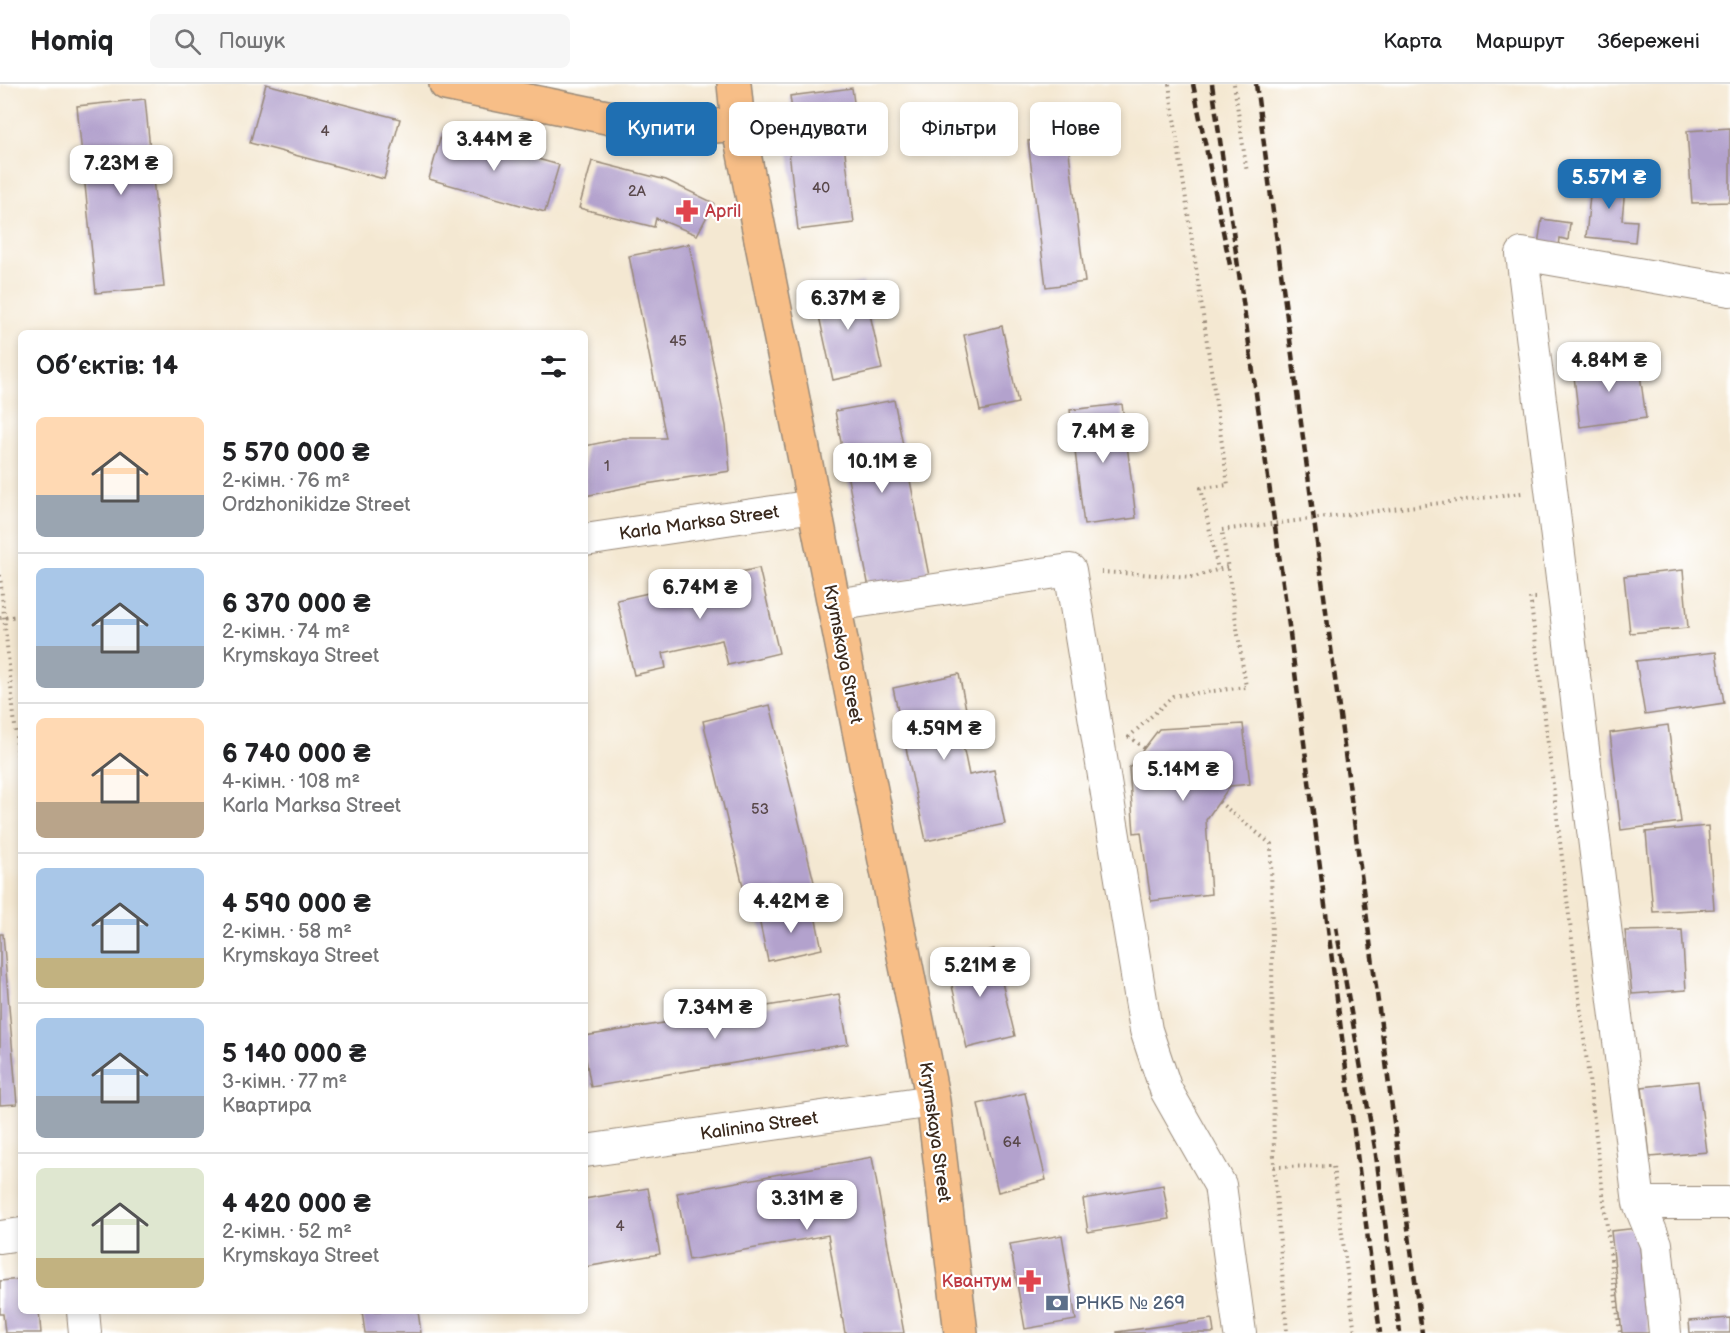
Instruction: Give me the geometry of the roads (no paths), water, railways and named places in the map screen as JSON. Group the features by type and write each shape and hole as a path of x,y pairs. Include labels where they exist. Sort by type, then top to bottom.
{"main road":[{"path":"446,84 670,130 729,125"},
{"name":"Krymskaya Street","path":"734,84 736,102"},
{"name":"Krymskaya Street","path":"744,156 933,1101 961,1333"}],"street":[{"path":"1665,1333 1656,1244 1638,1203 1522,254 1730,290"},
{"name":"Karla Marksa Street","path":"588,540 814,506"},
{"path":"834,605 1070,570 1146,1030 1166,1090 1220,1185 1240,1333"},
{"name":"Kalinina Street","path":"588,1151 933,1101"},
{"path":"1638,1203 1730,1203"},
{"path":"0,1237 18,1234"},
{"path":"82,1314 85,1333"}],"railway":[{"path":"1193,84 1231,270"},
{"path":"1212,84 1288,618 1380,1333"},
{"path":"1256,84 1422,1333"},
{"path":"1336,927 1375,1148 1400,1333"}],"place":[{"name":"April","path":"687,211"},
{"name":"Квантум","path":"1030,1281"},
{"name":"РНКБ № 269","path":"1057,1303"}]}
